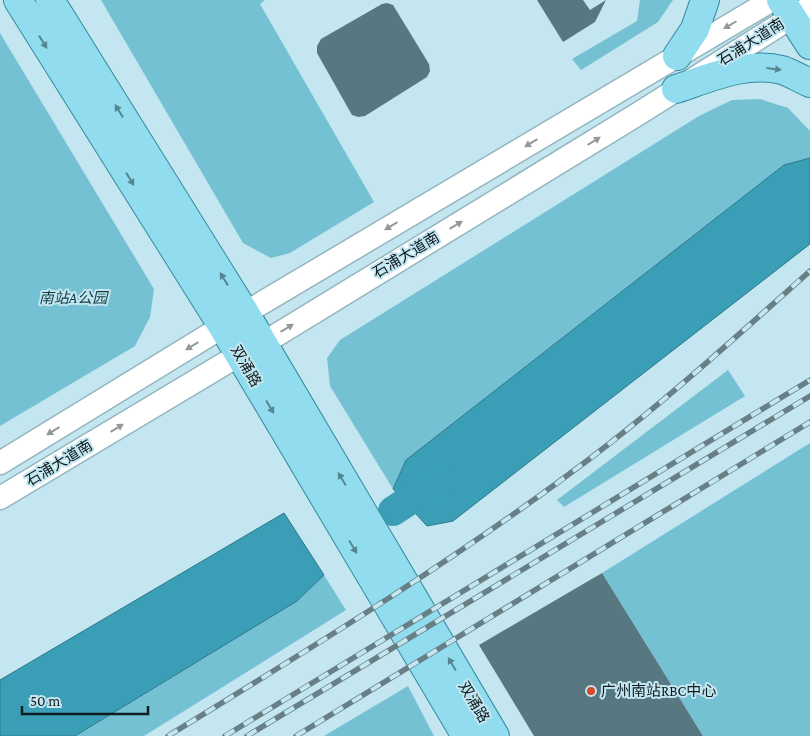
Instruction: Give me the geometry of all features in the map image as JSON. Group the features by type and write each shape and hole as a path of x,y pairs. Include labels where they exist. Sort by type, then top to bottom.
{"main road":[{"name":"双涌路","path":"18,0 234,320"},
{"name":"双涌路","path":"50,0 234,320 466,736"},
{"path":"677,56 695,29 705,0"},
{"path":"789,6 810,45"},
{"path":"676,89 731,70 759,68 782,70 810,83"},
{"name":"双涌路","path":"250,349 495,736"}],"street":[{"name":"石浦大道南","path":"0,463 234,320 677,56 789,6"},
{"name":"石浦大道南","path":"0,498 638,114 676,89 789,6"},
{"path":"618,91 632,88 640,91 643,97 642,106 638,114"}],"green space":[{"path":"101,0 265,0 260,4 374,202 290,253 271,258 243,243"},
{"path":"640,0 673,0 658,22 581,70 572,59 637,21"},
{"name":"南站A公园","path":"0,33 154,289 150,317 135,346 0,426"},
{"path":"760,99 788,108 810,131 810,158 784,165 406,460 393,489 330,386 327,358 340,340 699,116 732,100"},
{"path":"728,370 745,396 564,507 557,500"},
{"path":"810,443 810,736 703,736 602,573"},
{"path":"324,575 346,610 144,736 75,736 297,601"},
{"path":"408,686 434,736 324,736"}],"shaded area":[{"path":"810,158 810,244 453,521 427,526 393,489 406,460 784,165"},
{"path":"284,513 324,575 297,601 75,736 0,736 0,680"}],"building":[{"path":"537,0 583,0 590,10 606,0 595,22 563,42"},
{"path":"382,4 393,5 429,64 430,71 427,77 365,116 358,117 352,115 317,53 317,46 321,39"},
{"name":"广州南站RBC中心","path":"602,573 703,736 534,736 479,645"}],"waterway":[{"path":"393,511 440,480"}],"railway":[{"path":"168,736 434,569 537,497 645,415 810,271"},
{"path":"225,736 810,380"},
{"path":"247,736 810,396"},
{"path":"296,736 810,422"}],"place":[{"name":"广州南站RBC中心","path":"591,691"}]}
